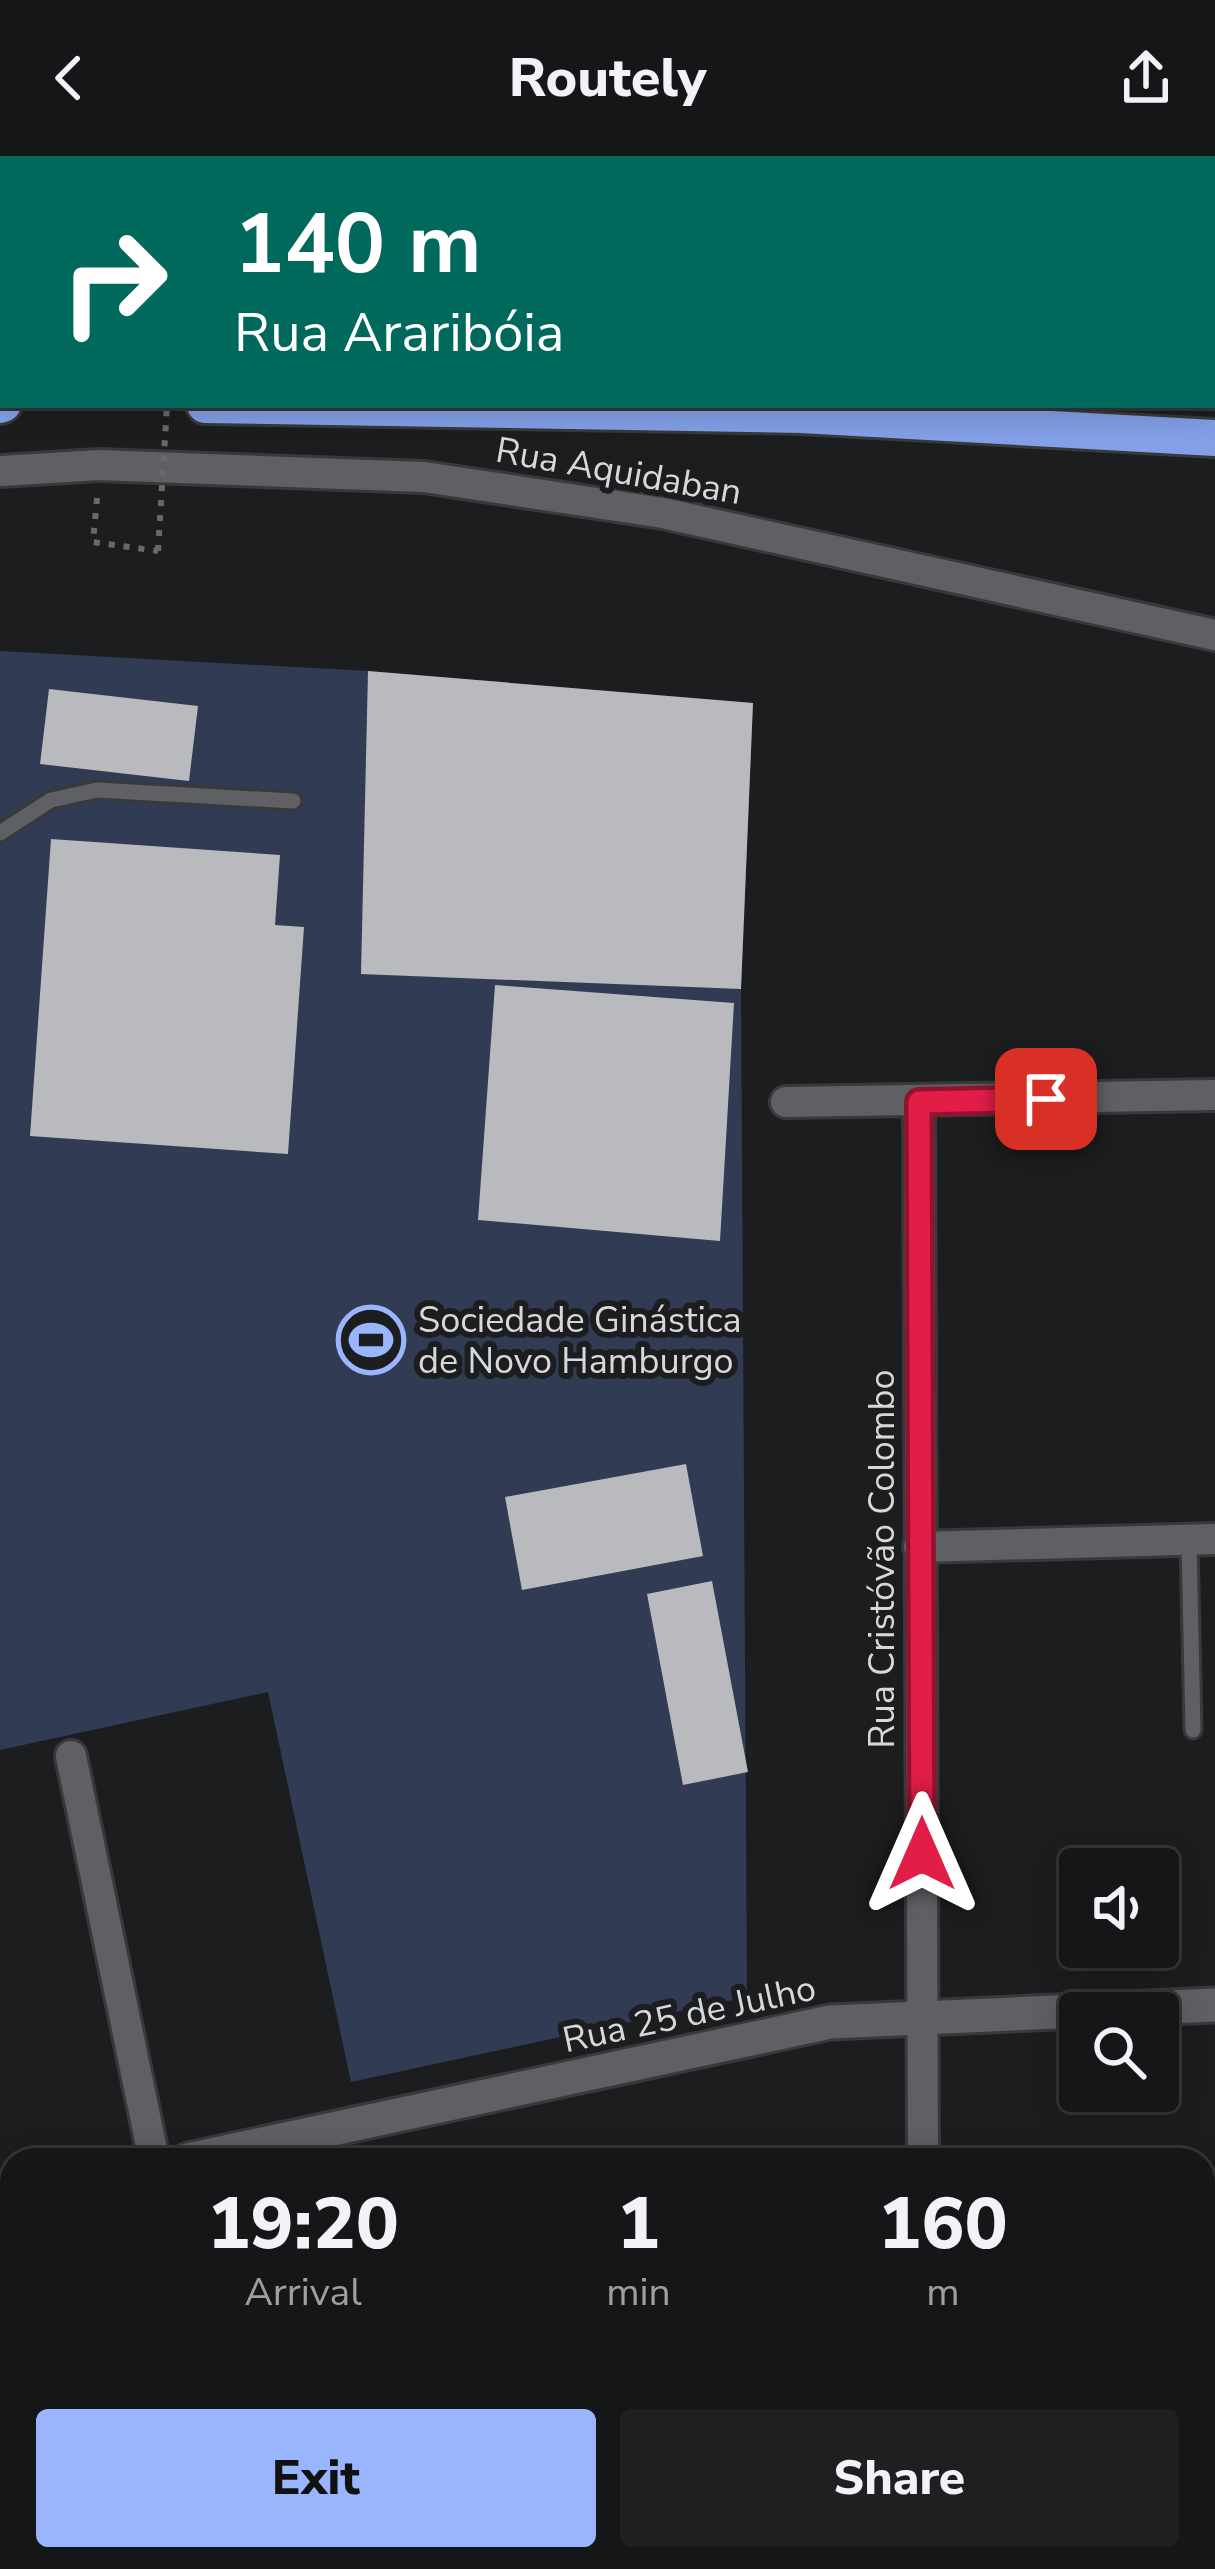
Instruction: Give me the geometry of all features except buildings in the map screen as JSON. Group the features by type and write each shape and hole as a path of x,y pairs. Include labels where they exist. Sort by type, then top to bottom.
{"highway":[{"path":"384,408 803,415"},
{"path":"703,408 1215,438"}],"street":[{"name":"Rua Aquidaban","path":"0,471 99,465 424,477 663,513 1215,635"},
{"path":"786,1102 1215,1095"},
{"name":"Rua Cristóvão Colombo","path":"919,1102 923,2148"},
{"path":"919,1547 1202,1540"},
{"path":"71,1756 152,2148"},
{"name":"Rua 25 de Julho","path":"244,2148 830,2022 1215,2005"}],"lane":[{"path":"0,832 51,800 98,790 292,801"},
{"path":"1193,1730 1202,1540"}],"path":[{"path":"99,465 93,542 158,551 167,408"}],"shaded area":[{"name":"Sociedade Ginástica de Novo Hamburgo","path":"0,651 368,671 753,703 741,989 747,1997 351,2082 268,1692 0,1750"}],"place":[{"name":"Sociedade Ginástica de Novo Hamburgo","path":"371,1340"}],"route":[{"path":"922,1854 919,1102 1046,1099"}]}
